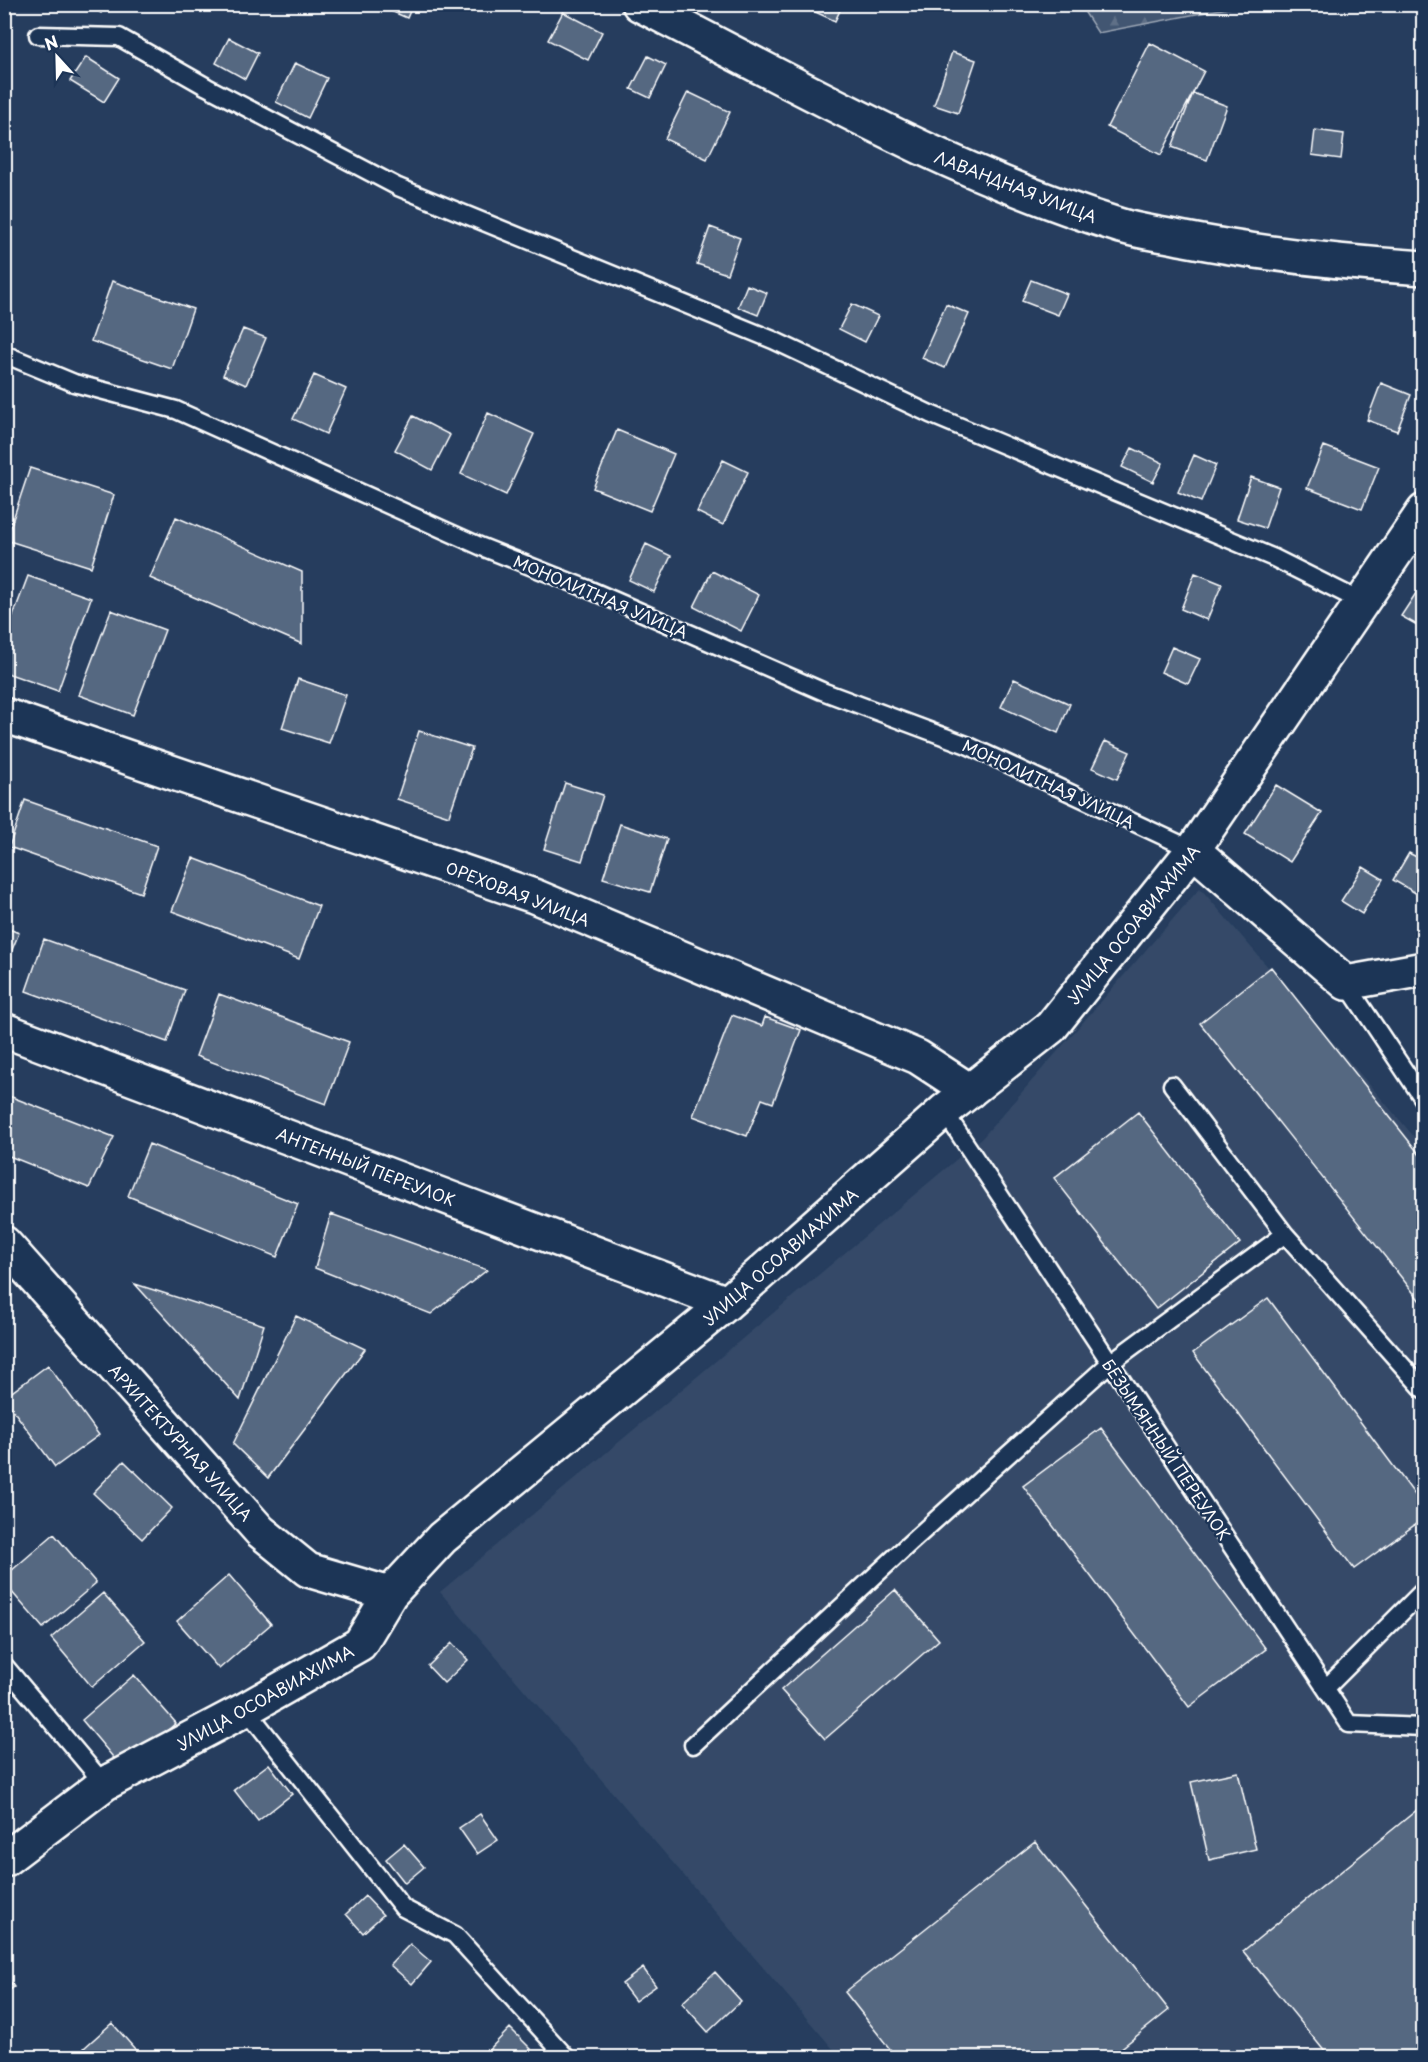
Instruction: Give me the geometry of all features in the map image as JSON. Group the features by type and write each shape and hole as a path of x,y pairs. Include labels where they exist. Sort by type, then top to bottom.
{"street":[{"name":"ЛАВАНДНАЯ УЛИЦА","path":"639,4 936,156 1035,196 1120,226 1219,246 1372,265 1424,268"},
{"name":"УЛИЦА ОСОАВИАХИМА","path":"4,1860 104,1784 246,1709 360,1644 390,1594 442,1538 728,1303 944,1111 1051,1027 1193,850 1424,511"},
{"name":"ОРЕХОВАЯ УЛИЦА","path":"4,715 534,896 918,1057 970,1091"},
{"path":"1193,850 1346,983 1424,969"},
{"name":"АНТЕННЫЙ ПЕРЕУЛОК","path":"4,1030 728,1303"},
{"name":"АРХИТЕКТУРНАЯ УЛИЦА","path":"4,1243 260,1531 308,1570 390,1594"}],"lane":[{"path":"38,35 119,37 207,87 398,187 773,340 930,414 1274,558 1362,602"},
{"name":"МОНОЛИТНАЯ УЛИЦА","path":"4,354 74,383 176,410 482,547 588,589 822,691 967,745 1193,850"},
{"path":"1346,983 1424,1100"},
{"path":"1172,1085 1285,1234 1424,1390"},
{"name":"БЕЗЫМЯННЫЙ ПЕРЕУЛОК","path":"944,1111 1349,1724 1424,1727"},
{"path":"693,1745 910,1543 1110,1364 1285,1234"},
{"path":"1326,1688 1424,1590"},
{"path":"4,1665 104,1784"},
{"path":"246,1709 403,1908 455,1935 567,2058"}],"shaded area":[{"path":"1200,888 1423,1147 1423,2057 840,2057 440,1592 982,1138"}],"green space":[{"path":"1080,5 1243,5 1098,33"}],"building":[{"path":"86,4 106,4 101,13"},
{"path":"375,4 413,4 407,18"},
{"path":"811,4 843,4 835,21 809,9"},
{"path":"563,12 602,32 588,60 548,40"},
{"path":"229,38 258,53 245,79 216,63"},
{"path":"1150,43 1204,71 1161,155 1107,127"},
{"path":"952,52 976,60 958,113 934,105"},
{"path":"648,56 666,65 650,98 631,89"},
{"path":"86,57 119,78 104,102 70,81"},
{"path":"295,63 327,78 308,118 276,102"},
{"path":"688,92 730,112 707,159 665,139"},
{"path":"1193,93 1227,106 1207,160 1172,147"},
{"path":"1315,130 1344,134 1341,159 1312,155"},
{"path":"710,227 740,238 727,274 697,264"},
{"path":"1031,280 1067,294 1058,315 1022,301"},
{"path":"112,281 193,309 172,369 91,341"},
{"path":"747,285 767,293 758,315 738,307"},
{"path":"852,304 878,316 865,342 839,329"},
{"path":"946,304 969,314 945,368 922,358"},
{"path":"243,329 266,338 246,385 223,375"},
{"path":"314,375 346,389 326,434 293,419"},
{"path":"1381,383 1411,395 1397,431 1367,420"},
{"path":"488,413 534,434 506,495 461,474"},
{"path":"413,416 450,435 432,470 395,450"},
{"path":"617,430 674,454 650,511 593,488"},
{"path":"1324,446 1379,467 1362,509 1307,488"},
{"path":"1132,448 1163,463 1153,482 1122,467"},
{"path":"1194,455 1216,465 1201,502 1178,492"},
{"path":"723,460 748,472 723,525 697,512"},
{"path":"30,468 114,495 91,567 6,540"},
{"path":"1251,477 1279,487 1265,528 1237,519"},
{"path":"176,517 302,572 302,644 150,578"},
{"path":"646,544 671,556 654,592 629,580"},
{"path":"712,571 759,595 741,631 694,607"},
{"path":"1195,573 1222,584 1207,620 1181,609"},
{"path":"28,576 91,598 58,691 4,672 4,640"},
{"path":"1420,587 1424,589 1424,629 1401,616"},
{"path":"111,610 165,630 133,715 79,695"},
{"path":"1172,647 1200,659 1188,684 1161,672"},
{"path":"298,679 346,695 329,743 282,728"},
{"path":"1014,679 1070,704 1058,733 1001,707"},
{"path":"419,731 472,748 449,816 397,799"},
{"path":"1105,741 1130,752 1117,779 1092,768"},
{"path":"565,783 603,795 582,861 544,849"},
{"path":"1276,785 1322,813 1290,862 1245,834"},
{"path":"25,800 157,846 141,893 9,847"},
{"path":"620,824 667,839 650,892 603,878"},
{"path":"1409,853 1424,861 1424,898 1393,880"},
{"path":"193,858 319,906 299,959 172,911"},
{"path":"1363,867 1383,879 1362,914 1341,901"},
{"path":"4,927 19,933 4,969"},
{"path":"44,939 185,990 167,1042 26,991"},
{"path":"1271,967 1424,1160 1424,1306 1200,1023"},
{"path":"219,994 349,1042 326,1104 196,1056"},
{"path":"732,1015 762,1026 765,1017 801,1030 773,1103 762,1099 747,1136 693,1116"},
{"path":"4,1094 114,1137 89,1188 4,1154"},
{"path":"1138,1112 1240,1243 1156,1309 1054,1178"},
{"path":"149,1144 298,1204 277,1257 128,1196"},
{"path":"331,1214 487,1270 431,1314 315,1268"},
{"path":"135,1284 264,1325 240,1400"},
{"path":"1268,1298 1424,1507 1424,1518 1354,1569 1193,1353"},
{"path":"296,1316 365,1349 268,1478 233,1444"},
{"path":"48,1365 99,1435 55,1467 4,1398"},
{"path":"1101,1428 1266,1649 1189,1707 1023,1486"},
{"path":"124,1461 172,1508 142,1539 93,1493"},
{"path":"54,1534 96,1583 43,1628 4,1583 4,1577"},
{"path":"229,1575 271,1624 219,1669 177,1621"},
{"path":"895,1590 939,1640 825,1739 781,1690"},
{"path":"103,1593 145,1641 92,1687 51,1638"},
{"path":"452,1643 468,1660 444,1683 428,1666"},
{"path":"134,1675 176,1723 123,1769 82,1720"},
{"path":"269,1764 292,1794 258,1821 234,1790"},
{"path":"1238,1772 1256,1849 1209,1860 1191,1782"},
{"path":"1418,1809 1424,1816 1424,2046 1409,2058 1330,2058 1243,1951"},
{"path":"480,1814 498,1840 477,1854 459,1828"},
{"path":"1035,1842 1169,2010 1109,2058 897,2058 845,1992"},
{"path":"404,1844 424,1867 405,1883 386,1859"},
{"path":"365,1896 383,1915 363,1933 346,1914"},
{"path":"410,1944 431,1962 412,1984 390,1965"},
{"path":"643,1968 656,1986 635,2001 622,1984"},
{"path":"715,1972 741,2001 708,2032 682,2003"},
{"path":"4,1973 14,1987 4,1994"},
{"path":"112,2023 142,2058 93,2058 84,2048"},
{"path":"510,2028 531,2049 523,2058 489,2058 485,2054"}]}
